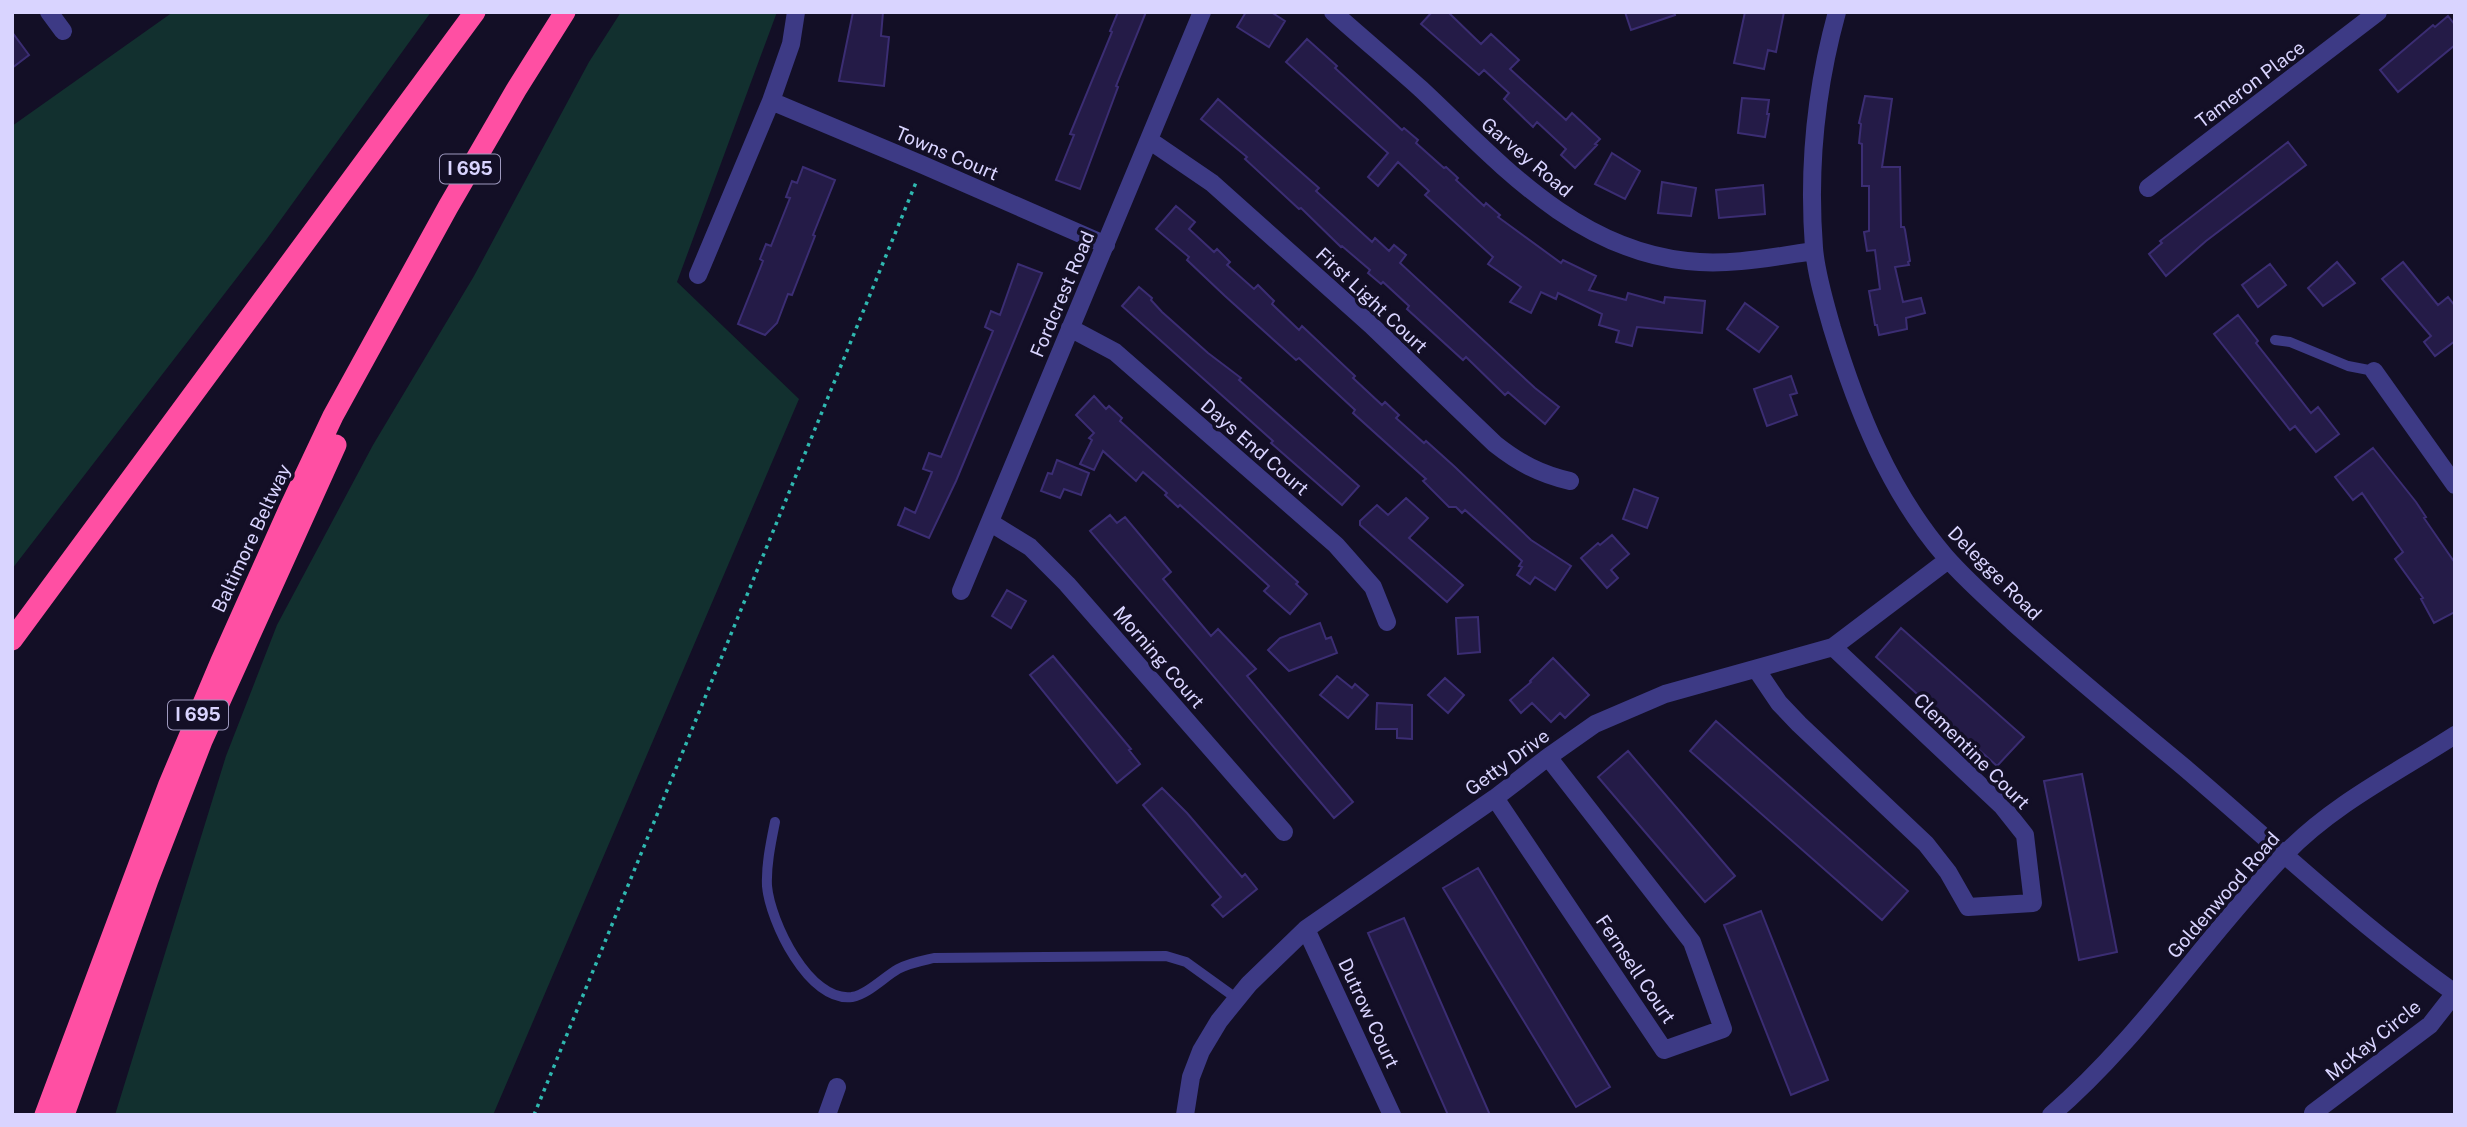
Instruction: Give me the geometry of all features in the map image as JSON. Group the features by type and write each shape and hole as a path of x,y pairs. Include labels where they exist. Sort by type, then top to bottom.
{"highway":[{"path":"12,640 475,12"},
{"name":"Baltimore Beltway","path":"45,1115 143,850 221,661 333,416 448,207 565,12"},
{"path":"64,1115 148,880 202,741 352,410 382,330"}],"street":[{"path":"49,12 64,32"},
{"path":"698,275 771,101 791,44 796,12"},
{"name":"Fordcrest Road","path":"961,591 1202,12"},
{"name":"Garvey Road","path":"1333,12 1525,187 1550,207 1577,223 1638,251 1688,261 1720,262 1814,251"},
{"name":"Delegge Road","path":"1838,12 1823,68 1815,140 1814,251 1841,356 1867,429 1908,506 1948,560 2051,656 2371,930 2455,993"},
{"name":"Tameron Place","path":"2148,188 2378,12"},
{"name":"Towns Court","path":"771,101 1106,245"},
{"name":"First Light Court","path":"1149,140 1222,192 1371,325 1495,444 1515,460 1540,474 1570,481"},
{"name":"Days End Court","path":"1070,327 1115,352 1336,545 1373,587 1387,622"},
{"path":"2374,371 2455,485"},
{"name":"Morning Court","path":"991,523 1030,547 1067,584 1284,832"},
{"name":"Getty Drive","path":"1185,1115 1191,1077 1201,1052 1219,1021 1264,968 1285,952 1306,929 1495,798 1595,724 1665,694 1833,647 1948,560"},
{"name":"Clementine Court","path":"1756,669 1779,703 1799,724 1926,844 1948,872 1968,907 2033,903 2025,835 2002,806 1833,647"},
{"name":"Goldenwood Road","path":"2051,1115 2111,1057 2285,854 2340,808 2455,735"},
{"name":"Fernsell Court","path":"1495,798 1664,1050 1723,1029 1692,942 1548,757"},
{"name":"Dutrow Court","path":"1306,929 1392,1115"},
{"name":"McKay Circle","path":"2315,1115 2313,1113 2430,1025 2455,993"},
{"path":"827,1115 837,1087"}],"lane":[{"path":"2275,340 2290,342 2348,366 2374,371"},
{"path":"775,822 767,884 771,907 787,943 808,976 837,996 859,995 912,962 934,958 1166,956 1186,962 1236,998"}],"path":[{"path":"534,1115 923,165"}],"green space":[{"path":"173,12 431,12 266,240 12,569 12,126"},
{"path":"621,12 777,12 677,282 799,399 493,1115 115,1115 226,756 277,625 373,445 474,276 589,62"}],"building":[{"path":"853,12 883,12 881,36 889,37 884,86 839,81"},
{"path":"1118,12 1146,12 1116,86 1118,87 1080,189 1056,180 1074,135 1070,134"},
{"path":"1246,12 1271,12 1285,21 1269,47 1237,27"},
{"path":"1432,12 1448,12 1481,44 1491,34 1519,60 1510,69 1566,120 1572,113 1600,139 1595,144 1597,145 1575,168 1561,155 1566,149 1537,122 1533,127 1504,99 1509,93 1484,70 1479,75 1421,24"},
{"path":"1625,12 1674,12 1675,15 1631,30"},
{"path":"1745,12 1784,12 1776,52 1768,50 1764,69 1734,63"},
{"path":"2448,16 2455,25 2455,45 2398,92 2380,70 2433,25 2435,27"},
{"path":"12,32 29,55 12,68"},
{"path":"1307,39 1402,130 1404,128 1418,140 1416,143 1458,178 1456,180 1484,206 1486,203 1500,215 1498,217 1561,263 1563,260 1596,276 1589,290 1626,300 1628,293 1664,303 1665,297 1705,301 1702,333 1637,327 1632,346 1616,342 1619,331 1599,325 1602,314 1558,293 1556,299 1541,292 1531,313 1510,302 1521,287 1488,264 1493,257 1425,195 1429,191 1398,162 1378,186 1368,177 1388,153 1286,62"},
{"path":"1865,96 1892,99 1882,167 1900,167 1901,227 1905,230 1910,261 1909,265 1895,267 1903,302 1921,298 1925,313 1906,318 1907,329 1879,335 1869,291 1880,289 1875,250 1867,251 1864,232 1869,231 1869,186 1862,186 1859,123"},
{"path":"1742,98 1769,100 1765,137 1738,133"},
{"path":"1218,99 1319,188 1316,191 1372,242 1375,238 1389,251 1394,245 1406,255 1400,263 1559,407 1545,424 1508,392 1505,395 1466,357 1463,360 1407,309 1409,306 1383,282 1381,284 1368,273 1370,270 1299,209 1245,159 1247,157 1201,119"},
{"path":"2288,142 2306,165 2206,241 2166,276 2149,254 2162,243 2160,241"},
{"path":"1612,153 1640,171 1625,199 1595,184"},
{"path":"803,167 835,180 792,295 788,294 777,323 765,335 738,324 763,261 760,259 766,244 771,246 790,198 786,197 792,181 797,183"},
{"path":"1662,182 1696,188 1691,216 1658,213"},
{"path":"1763,185 1765,214 1719,218 1716,190"},
{"path":"1176,206 1195,222 1189,229 1214,252 1217,249 1230,262 1227,265 1254,289 1258,285 1274,301 1272,304 1299,330 1302,326 1355,376 1353,378 1382,405 1385,402 1399,415 1396,418 1455,467 1531,540 1571,566 1555,590 1535,577 1530,584 1517,575 1522,561 1465,510 1462,513 1456,507 1449,507 1423,481 1426,479 1353,413 1355,410 1299,358 1296,360 1225,296 1187,260 1189,257 1156,229"},
{"path":"2337,262 2355,283 2323,306 2308,288"},
{"path":"2403,262 2438,305 2448,297 2455,306 2455,341 2435,356 2424,342 2431,336 2382,279"},
{"path":"1018,264 1042,273 956,481 929,538 898,525 905,508 915,513 932,472 923,469 929,453 941,457 993,331 985,327 991,311 1000,315"},
{"path":"2270,264 2286,285 2258,307 2242,285"},
{"path":"1139,287 1152,298 1162,312 1241,378 1239,380 1359,486 1342,505 1122,306"},
{"path":"1745,303 1778,327 1759,352 1727,329"},
{"path":"2238,315 2258,341 2256,343 2311,413 2318,407 2339,434 2316,452 2295,426 2290,430 2214,334"},
{"path":"1791,376 1797,393 1790,395 1797,415 1767,426 1754,389"},
{"path":"1094,396 1106,409 1109,406 1122,418 1120,421 1298,582 1296,584 1307,594 1290,614 1264,591 1269,586 1180,505 1178,507 1165,495 1167,493 1143,472 1136,481 1103,451 1094,470 1080,464 1092,440 1089,438 1094,433 1076,415"},
{"path":"2373,448 2416,502 2455,563 2455,612 2434,623 2421,599 2423,598 2395,559 2403,552 2362,493 2353,500 2335,477"},
{"path":"1057,460 1089,473 1081,495 1064,489 1060,498 1041,491"},
{"path":"1634,489 1658,498 1647,528 1623,519"},
{"path":"1406,498 1428,518 1409,538 1463,585 1447,602 1360,525 1360,521 1377,505 1388,515"},
{"path":"1110,515 1117,523 1125,517 1171,572 1163,579 1211,636 1218,629 1256,669 1247,676 1353,802 1334,818 1090,531"},
{"path":"1612,535 1629,554 1611,570 1618,578 1607,588 1581,558"},
{"path":"1007,590 1026,601 1011,628 992,616"},
{"path":"1478,617 1480,652 1458,654 1456,618"},
{"path":"1320,623 1326,639 1331,637 1337,653 1289,671 1268,650 1280,638"},
{"path":"1901,628 2024,737 1997,766 1876,657"},
{"path":"1053,656 1131,749 1129,750 1140,764 1117,783 1030,675"},
{"path":"1553,658 1589,695 1565,718 1560,713 1551,722 1532,703 1521,713 1510,700"},
{"path":"1337,676 1352,688 1355,684 1368,695 1348,718 1320,695"},
{"path":"1445,678 1464,695 1448,713 1428,695"},
{"path":"1377,703 1412,705 1412,739 1397,738 1397,729 1376,729"},
{"path":"1716,721 1908,891 1882,920 1690,751"},
{"path":"1628,751 1735,876 1705,902 1598,777"},
{"path":"2082,774 2117,952 2079,960 2044,781"},
{"path":"1162,788 1242,877 1245,874 1257,889 1223,917 1212,905 1221,897 1143,805"},
{"path":"1478,868 1610,1087 1576,1107 1443,888"},
{"path":"1761,911 1828,1080 1791,1095 1724,925"},
{"path":"1404,918 1490,1115 1448,1115 1381,963 1368,933"}]}
